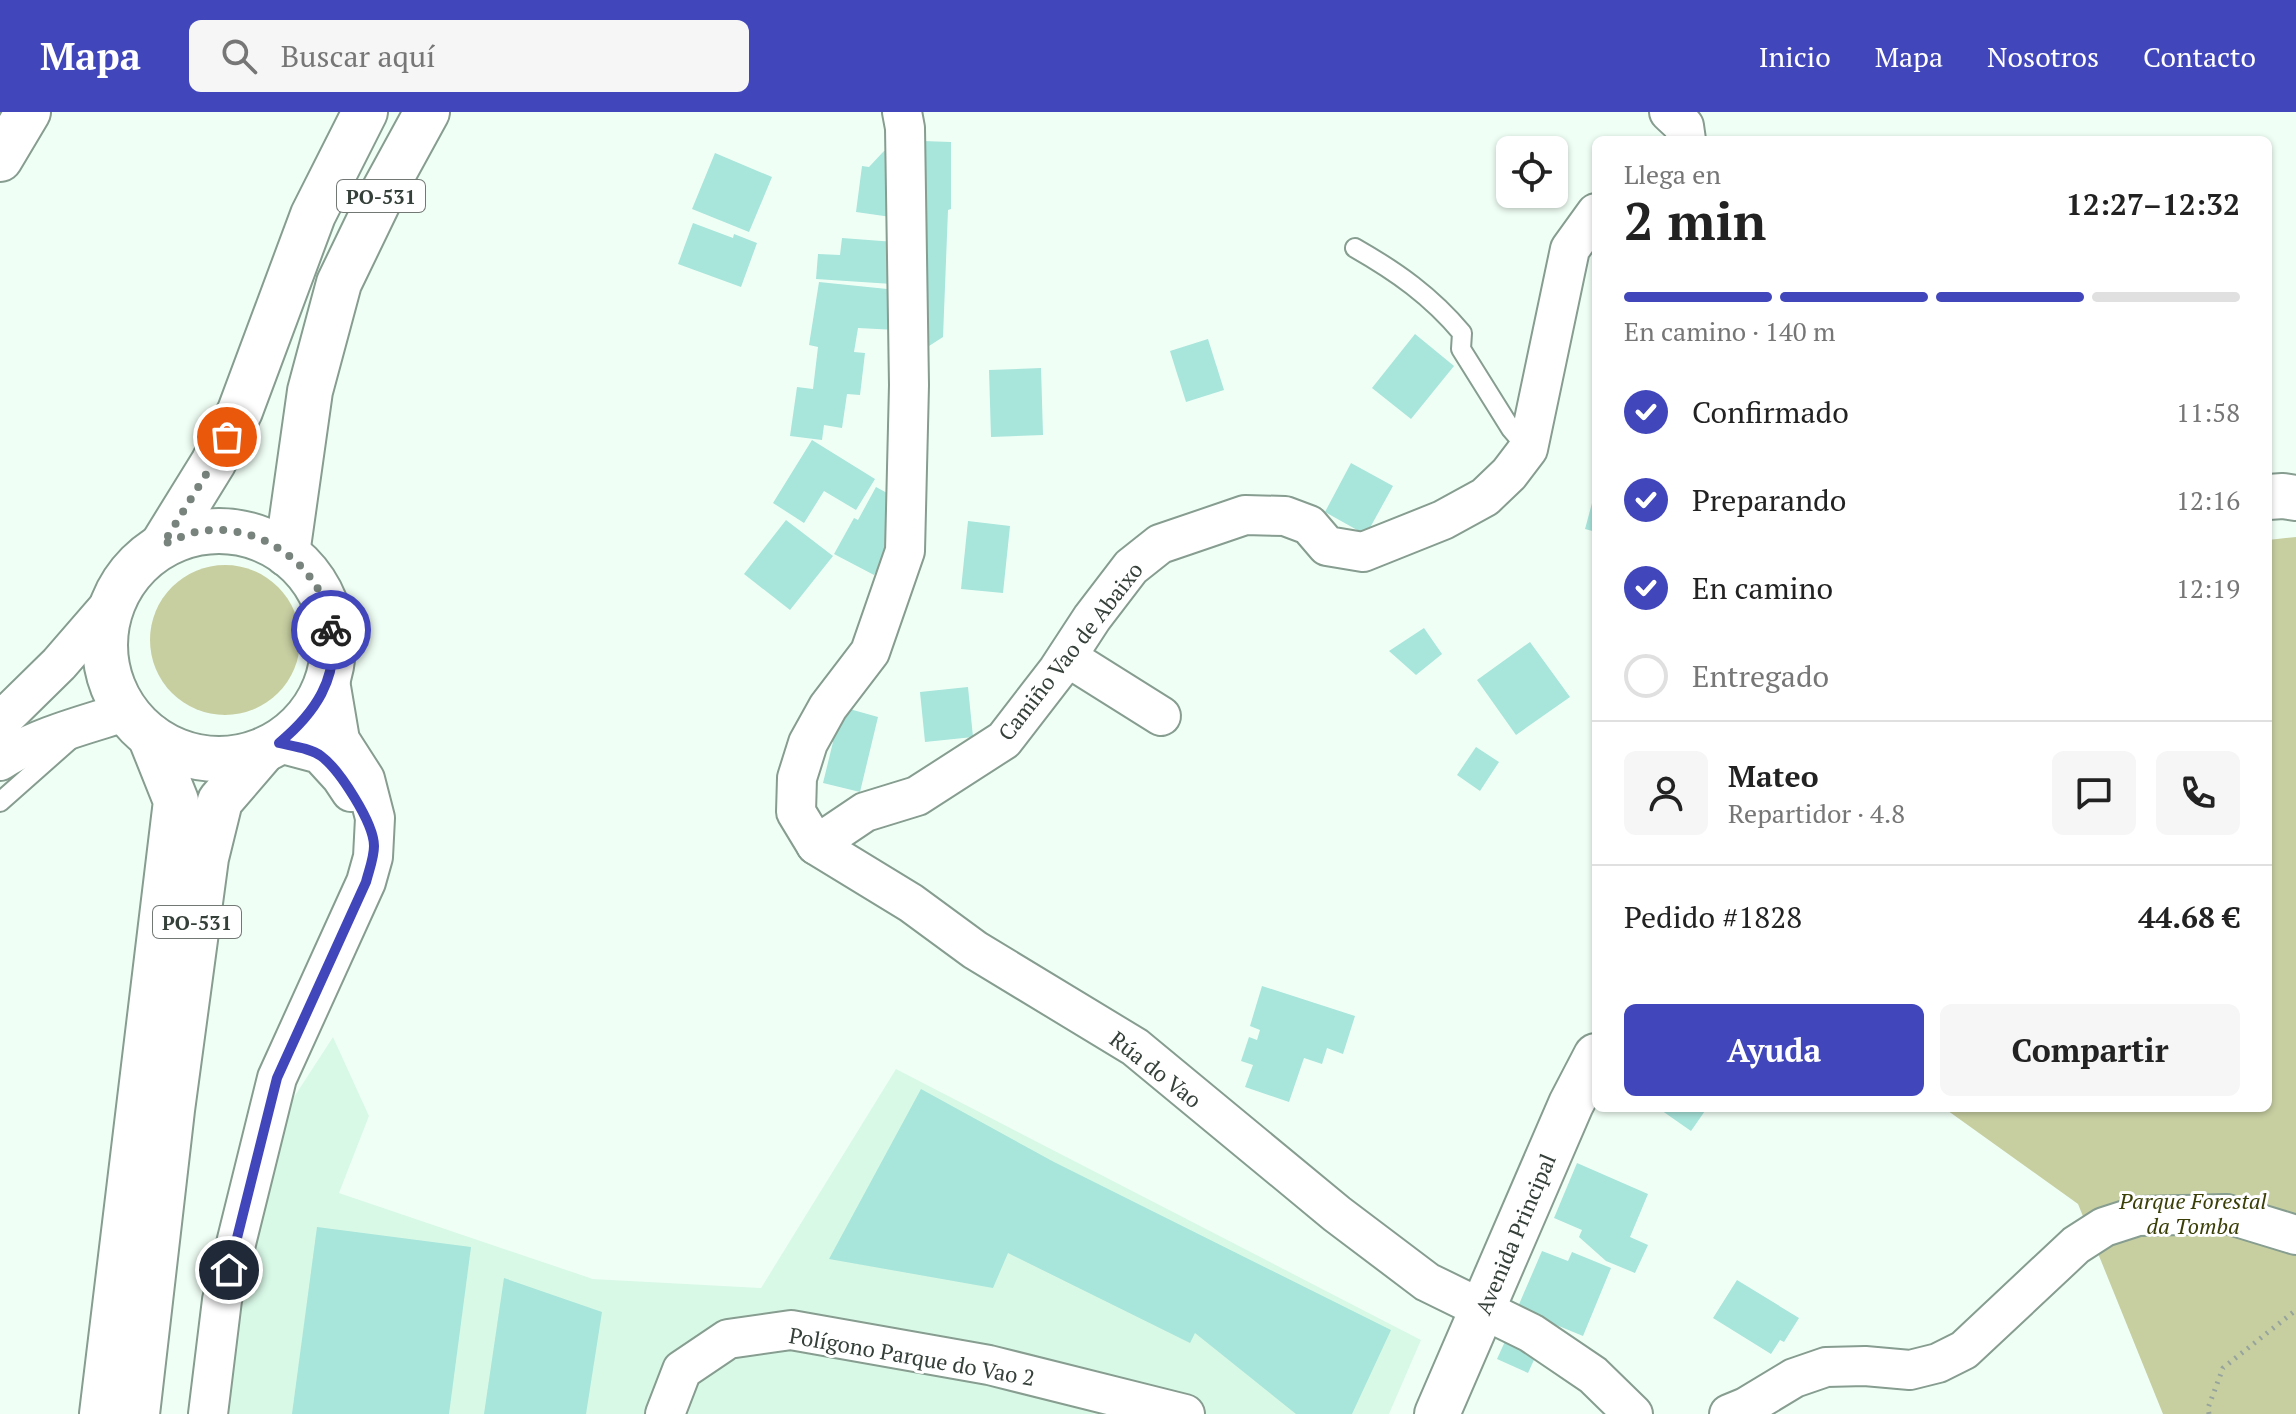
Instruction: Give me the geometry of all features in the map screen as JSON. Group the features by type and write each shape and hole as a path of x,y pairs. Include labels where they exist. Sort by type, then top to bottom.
{"main road":[{"path":"0,159 28,112"},
{"name":"PO-531","path":"163,544 213,463 240,411 313,215 365,112"},
{"name":"PO-531","path":"287,554 310,391 339,283 381,196 427,112"},
{"path":"2272,497 2296,498"},
{"name":"PO-531","path":"102,1414 176,801 121,724 109,678 104,640 111,604 124,580 142,559 163,544 194,533 227,530 259,538 287,554 311,578 327,608 333,641 329,675 319,702 301,725 271,747 220,801 206,858 172,1110 137,1414"},
{"path":"121,724 176,751 205,759 234,758 271,747"},
{"name":"Avenida Principal","path":"1437,1414 1571,1104 1592,1064"},
{"path":"122,1414 131,1306 124,1236"}],"street":[{"path":"816,845 796,812 797,778 804,754 828,707 870,652 905,551 909,385 905,128 902,112"},
{"path":"1669,112 1684,126 1685,136"},
{"name":"Camiño Vao de Abaixo","path":"816,845 865,812 917,796 1004,740 1131,567 1160,544 1245,515 1285,516 1309,525 1327,546 1363,552 1443,520 1485,497 1509,474 1528,449 1570,249 1592,219"},
{"path":"0,722 59,664 111,604"},
{"path":"1067,657 1161,716"},
{"path":"208,1414 222,1300 277,1078 366,882 373,857 375,818 365,779 340,740 329,675"},
{"path":"0,761 11,754 121,724"},
{"path":"271,747 320,754 341,777 358,804 374,842"},
{"name":"Rúa do Vao","path":"816,845 911,903 975,950 1135,1047 1348,1223 1427,1282 1531,1333 1593,1375 1633,1414"},
{"path":"1729,1414 1794,1378 1826,1367 1910,1370 1938,1363 1964,1350 2076,1245 2104,1227 2138,1216 2227,1214 2296,1235"},
{"name":"Polígono Parque do Vao 2","path":"665,1414 682,1370 728,1339 791,1330 989,1365 1155,1409 1185,1414"}],"lane":[{"path":"1355,248 1396,272 1445,313 1462,333 1461,349 1511,429 1528,449"},
{"path":"0,802 121,724"}],"path":[{"path":"2209,1414 2208,1408 2223,1368 2296,1310"}],"shaded area":[{"path":"333,1037 369,1116 339,1193 593,1279 761,1288 896,1069 1421,1340 1389,1414 208,1414 257,1154"}],"green space":[{"name":"Parque Forestal da Tomba","path":"2296,537 2296,1414 2163,1414 2078,1204 1950,1112 2272,1112 2272,540"},
{"path":"225,565 254,571 278,587 294,611 300,640 294,669 278,693 254,709 225,715 196,709 172,693 156,669 150,640 156,611 172,587 196,571"}],"building":[{"path":"923,141 951,142 951,209 948,210 943,337 915,355"},
{"path":"884,151 900,153 891,217 856,212 862,166 869,167"},
{"path":"715,153 772,177 749,232 692,209"},
{"path":"693,223 757,243 741,287 678,264"},
{"path":"842,238 895,242 892,284 816,279 818,254 840,255"},
{"path":"819,282 897,290 896,330 858,328 854,352 865,353 860,395 847,394 842,428 824,425 822,440 790,436 797,387 813,389 818,347 809,345"},
{"path":"1415,334 1454,366 1411,419 1372,388"},
{"path":"1208,339 1224,390 1186,402 1170,351"},
{"path":"1041,368 1043,435 991,437 989,370"},
{"path":"812,440 875,479 856,510 824,491 804,523 773,503"},
{"path":"1351,463 1393,486 1366,535 1325,512"},
{"path":"876,487 900,500 894,538 874,575 834,554"},
{"path":"1592,503 1592,531 1585,529"},
{"path":"786,520 833,556 790,610 744,574"},
{"path":"968,521 1010,526 1003,593 961,589"},
{"path":"1424,628 1442,654 1416,675 1389,651"},
{"path":"1530,642 1570,697 1516,735 1477,680"},
{"path":"968,687 973,737 925,742 920,692"},
{"path":"846,708 878,717 860,792 823,783 833,742 823,740"},
{"path":"1476,747 1499,762 1480,791 1457,775"},
{"path":"1262,986 1355,1016 1343,1054 1327,1048 1322,1064 1304,1058 1289,1102 1245,1087 1253,1065 1241,1061 1249,1037 1257,1040 1260,1030 1250,1026"},
{"path":"921,1089 1054,1162 1391,1330 1352,1414 1296,1414 1195,1333 1190,1343 1008,1253 993,1288 829,1259"},
{"path":"1664,1112 1704,1112 1691,1131"},
{"path":"1577,1163 1648,1194 1630,1237 1648,1245 1635,1273 1606,1261 1579,1237 1582,1230 1554,1218"},
{"path":"317,1227 471,1247 449,1414 292,1414"},
{"path":"1542,1251 1568,1261 1572,1252 1611,1268 1583,1336 1517,1309"},
{"path":"504,1278 602,1312 586,1414 484,1414"},
{"path":"1737,1280 1799,1318 1784,1342 1780,1340 1771,1354 1713,1318"},
{"path":"1507,1337 1538,1351 1528,1373 1497,1359"}],"way so far":[{"path":"227,437 163,544 194,533 227,530 259,538 287,554 311,578 327,608 331,630"}],"route":[{"path":"229,1270 277,1078 366,882 373,857 374,842 358,804 341,777 320,754 279,743 301,725 319,702 329,675 333,641 331,630"}]}
